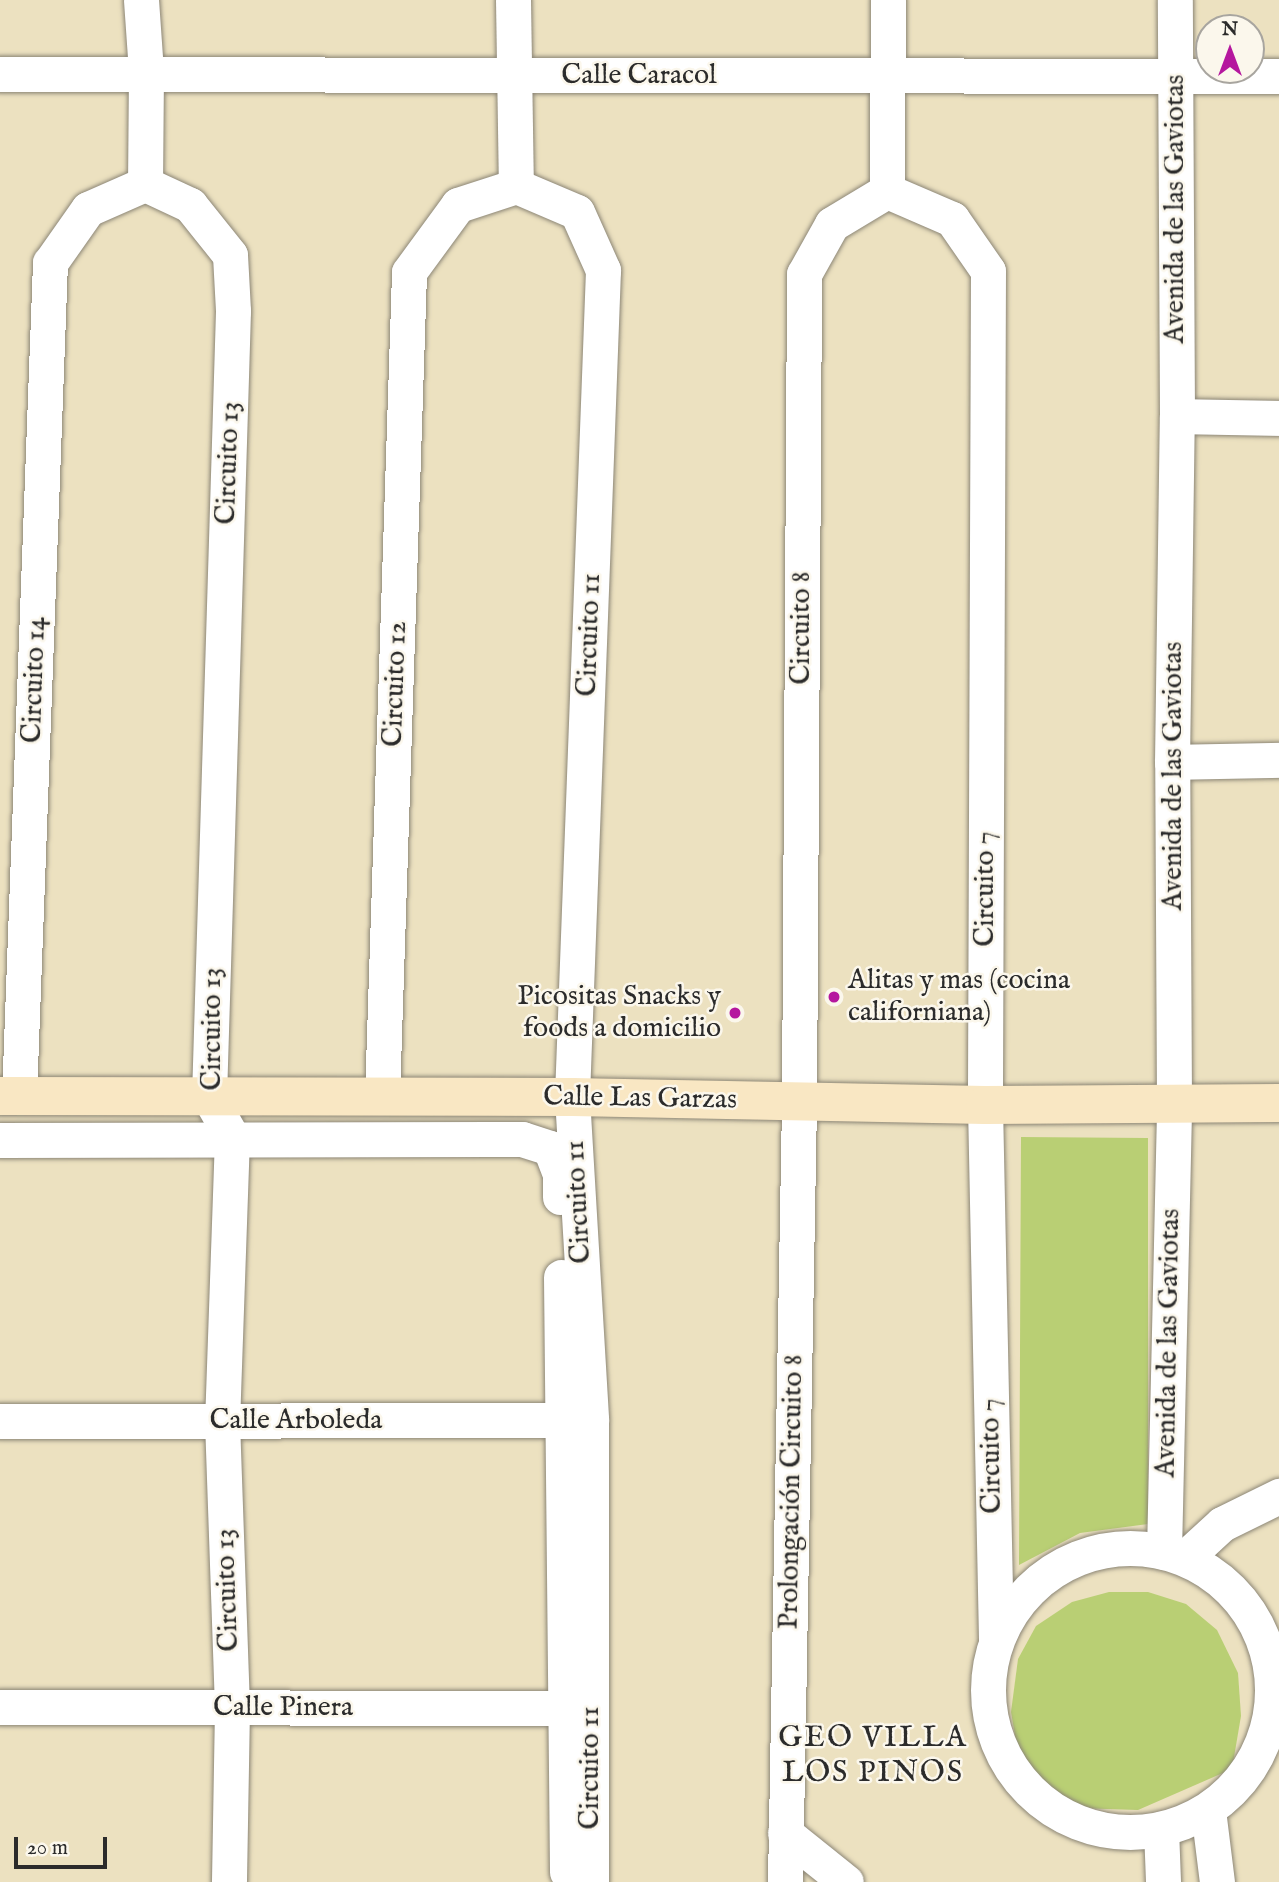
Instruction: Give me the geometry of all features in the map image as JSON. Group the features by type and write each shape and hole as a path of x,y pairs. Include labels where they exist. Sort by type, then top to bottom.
{"street":[{"path":"141,0 146,72 145,184"},
{"path":"513,0 516,186"},
{"path":"887,191 890,76 888,0"},
{"name":"Avenida de las Gaviotas","path":"1174,1555 1172,761 1177,416 1175,0"},
{"name":"Calle Caracol","path":"0,74 146,72 513,76 1279,76"},
{"name":"Circuito 13","path":"145,184 190,205 230,255 233,324 209,1097 233,1137 222,1421 232,1708 229,1882"},
{"name":"Circuito 14","path":"9,1096 50,263 88,209 145,184"},
{"name":"Circuito 11","path":"516,186 577,212 603,270 572,1097 578,1759 591,1882"},
{"name":"Circuito 12","path":"382,1096 409,272 458,205 516,186"},
{"name":"Circuito 8","path":"799,1103 804,274 832,224 887,191"},
{"name":"Circuito 7","path":"887,191 952,219 988,271 985,1105 996,1641"},
{"path":"1177,416 1279,418"},
{"path":"1172,761 1279,760"},
{"name":"Calle Las Garzas","path":"9,1096 572,1097 985,1105 1279,1103"},
{"name":"Prolongación Circuito 8","path":"785,1882 799,1103"},
{"path":"0,1140 233,1137 522,1139 550,1148 560,1174 577,1420 565,1708 578,1759 567,1882"},
{"name":"Calle Arboleda","path":"0,1421 577,1420"},
{"path":"1174,1555 1222,1524 1279,1496"},
{"path":"1141,1548 1174,1555 1212,1573 1236,1593 1267,1647 1273,1677 1272,1708 1265,1738 1251,1766 1232,1790 1208,1810 1161,1829 1123,1832 1085,1825 1051,1808 1023,1783 1001,1752 989,1716 987,1678 996,1641 1019,1601 1053,1570 1095,1552 1141,1548"},
{"name":"Calle Pinera","path":"0,1707 565,1708"},
{"path":"1208,1810 1218,1879"},
{"path":"1161,1829 1163,1882"},
{"path":"785,1833 846,1882"}],"green space":[{"path":"1021,1137 1148,1138 1148,1524 1080,1533 1019,1565"},
{"path":"1109,1592 1148,1592 1186,1604 1217,1630 1238,1673 1241,1716 1232,1769 1138,1810 1076,1808 1036,1792 1018,1753 1011,1712 1018,1659 1036,1626 1072,1602"}],"place":[{"name":"Alitas y mas (cocina californiana)","path":"834,997"},
{"name":"Picositas Snacks y foods a domicilio","path":"735,1013"}],"district":[{"name":"GEO VILLA LOS PINOS","path":"873,1755"}]}
